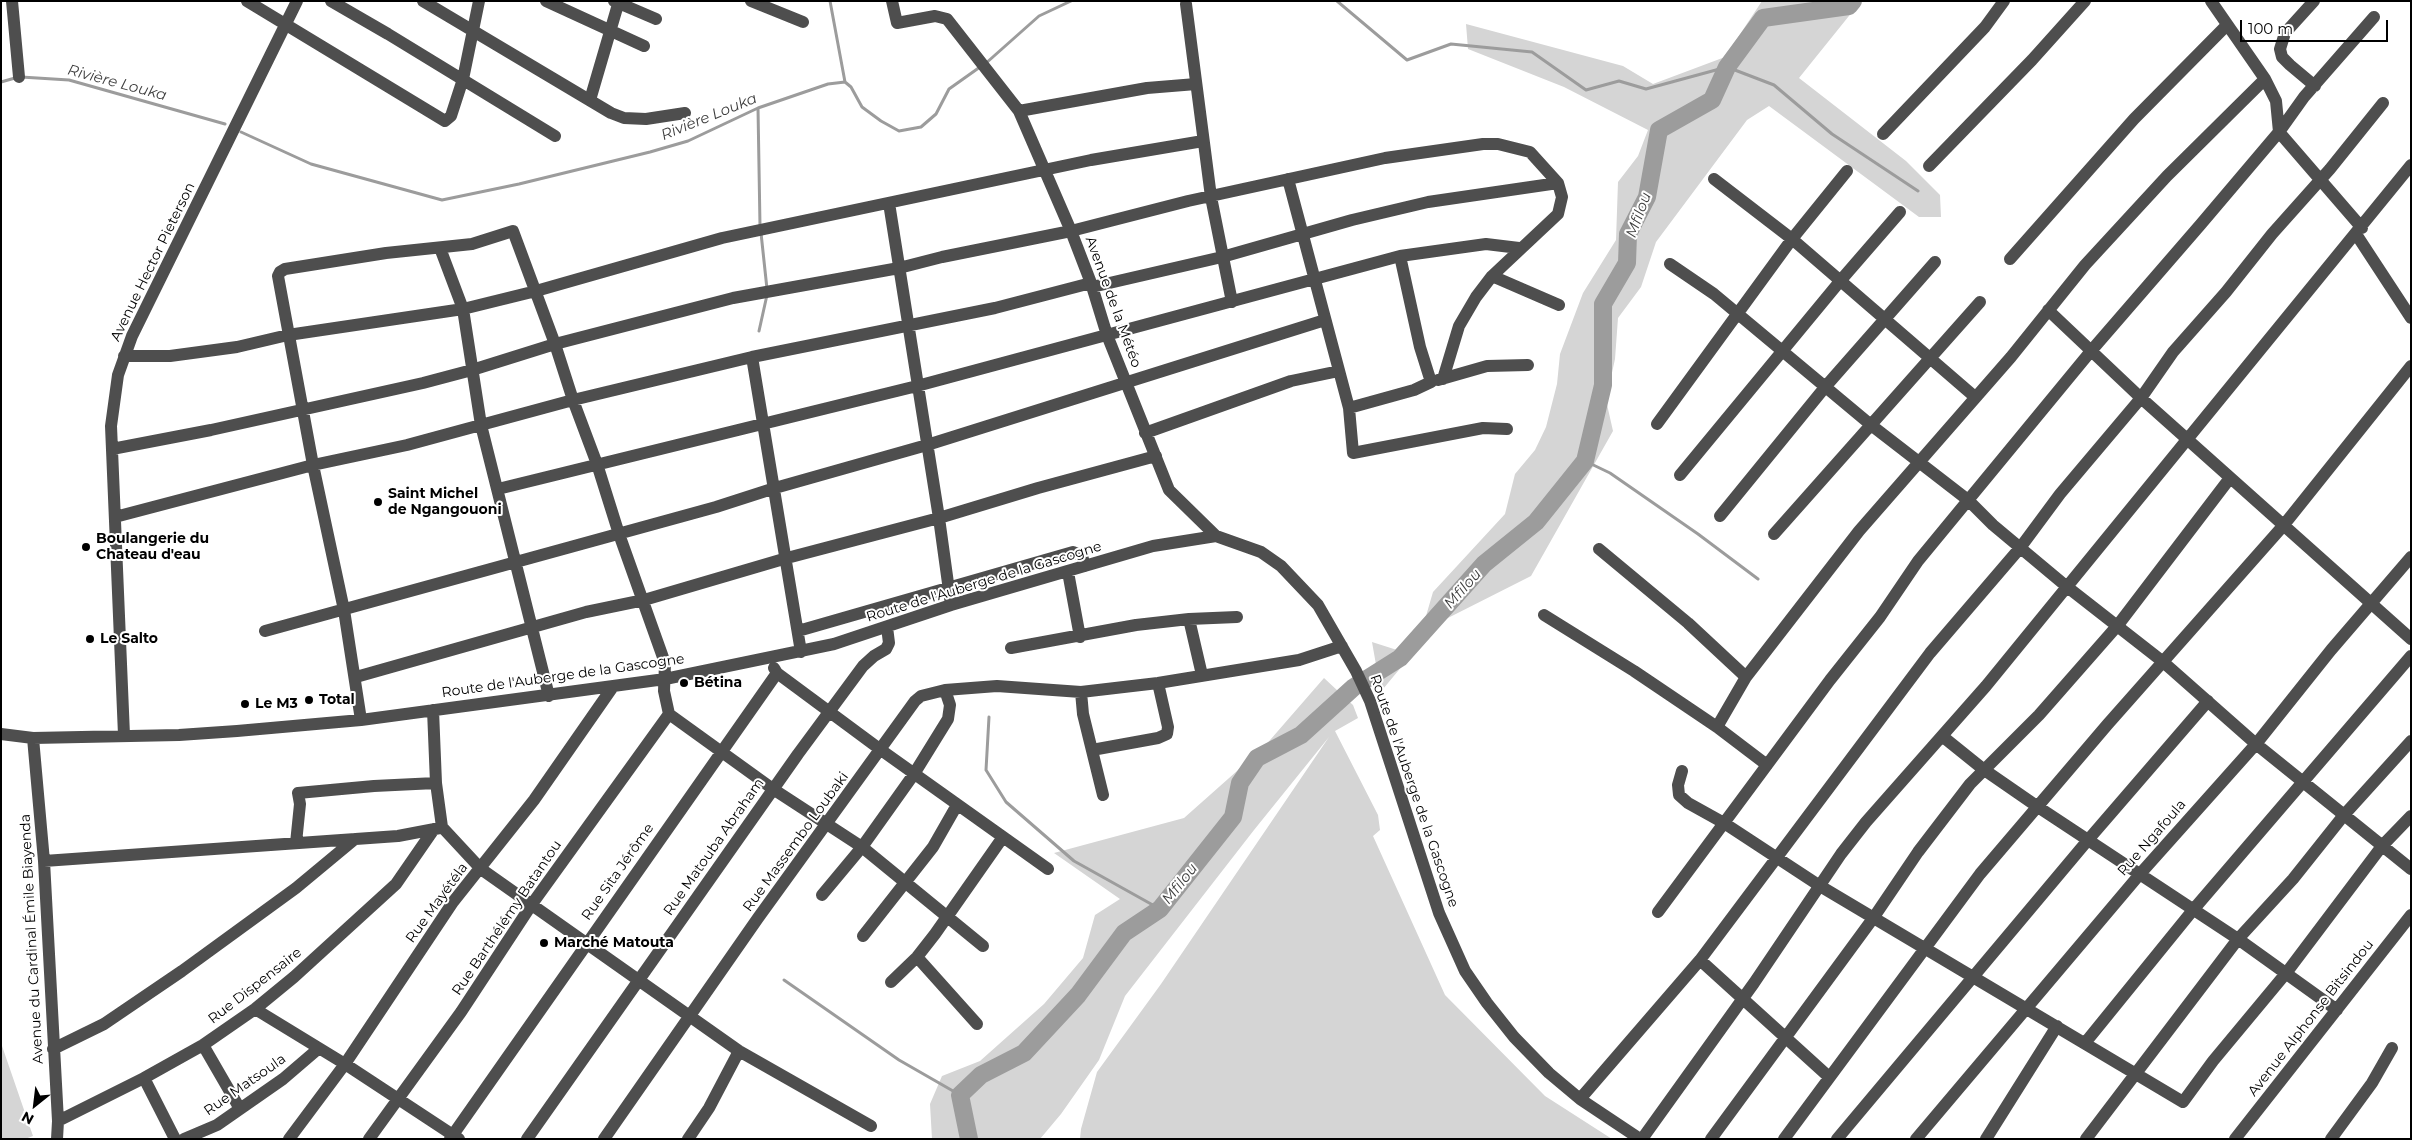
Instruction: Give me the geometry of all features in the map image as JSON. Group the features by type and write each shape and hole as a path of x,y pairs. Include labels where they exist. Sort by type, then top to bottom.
{"street":[{"path":"12,1 19,77"},
{"path":"247,1 445,122 451,116 463,79 479,1"},
{"name":"Avenue Hector Pieterson","path":"124,735 112,449 113,399 124,356 297,1"},
{"path":"331,1 555,136"},
{"path":"423,1 590,100 624,118 646,119 685,113"},
{"path":"546,1 644,46"},
{"path":"751,1 803,22"},
{"name":"Avenue de la Météo","path":"892,1 897,23 935,16 947,19 1019,111 1071,231 1092,285 1107,335 1169,490 1216,536"},
{"path":"1882,134 1985,27 2004,1"},
{"path":"1929,166 2032,60 2085,1"},
{"path":"2211,1 2265,79 2276,101 2279,132 2359,231 2411,318"},
{"path":"2314,1 2285,33 2280,49 2282,56 2290,65 2315,86"},
{"path":"590,100 611,31 617,2 656,19"},
{"path":"1186,4 1211,197 1232,302"},
{"path":"1658,912 1880,617 1918,561 2091,351 2279,132 2315,86 2374,17"},
{"path":"2010,259 2134,119 2227,25"},
{"path":"1717,727 1746,677 1859,531 1920,463 2048,310 2167,176 2265,79"},
{"path":"1019,111 1147,88 1196,84"},
{"path":"1580,1099 1700,960 1888,707 2020,548 2060,494 2141,398 2173,352 2226,292 2272,234 2320,181 2383,103"},
{"path":"124,356 170,356 236,347 288,335 463,309 536,291 722,238 1045,170 1203,141"},
{"path":"112,449 304,409 472,370 555,344 733,298 898,268 942,257 1071,231 1188,201 1385,158 1498,144 1530,152 1558,183 1562,197 1558,214 1519,248 1492,276 1459,326 1437,380"},
{"path":"1641,1139 1866,822 1986,686 2411,166"},
{"path":"1657,424 1792,239 1847,171"},
{"path":"1714,178 1841,280 1975,398"},
{"path":"1288,179 1349,408 1353,453 1482,428 1507,429"},
{"path":"115,517 313,465 407,445 572,400 752,357 995,308 1092,285 1222,258 1302,234 1428,202 1558,183"},
{"path":"889,203 951,605"},
{"path":"1680,475 1841,280 1900,212"},
{"path":"362,720 344,610 313,465 278,276 280,272 348,258 472,244 513,231 555,344 572,400 597,464 618,534 644,600 665,663 664,691 669,714 773,789 862,847 983,946"},
{"path":"498,489 917,386 1400,256 1444,252 1486,244 1519,248"},
{"path":"440,248 463,309 481,424 549,696"},
{"path":"1400,256 1420,347 1437,380"},
{"path":"1720,516 1826,386 1886,320 1934,262"},
{"path":"1670,264 1737,313 1871,425 1968,500 2020,548 2162,661 2256,744 2411,869"},
{"path":"1492,276 1559,305"},
{"path":"1774,534 1980,302"},
{"path":"2048,310 2187,440 2411,639"},
{"path":"265,631 516,560 618,534 927,445 1325,320"},
{"path":"752,357 787,558 801,652"},
{"path":"1349,408 1414,390 1437,380 1487,366 1528,365"},
{"path":"1784,1139 1980,874 2162,661 2283,526 2411,366"},
{"path":"1145,433 1291,381 1339,372"},
{"path":"356,677 586,612 644,600 787,558 939,518 1038,488 1156,456"},
{"path":"1711,1139 1784,1037 1874,917 1918,852 1983,769 2039,715 2118,625 2230,478"},
{"name":"Route de l'Auberge de la Gascogne","path":"1,734 34,738 179,735 362,720 612,688 801,652 887,627 951,605 1153,546 1216,536 1261,552 1281,566 1318,605 1342,646 1370,701 1440,913 1466,970 1487,1003 1514,1037 1549,1073 1580,1099 1641,1139"},
{"path":"1599,549 1688,623 1746,677"},
{"path":"798,632 1054,557 1078,553 1085,566"},
{"name":"Rue Ngafoula","path":"1916,1139 2140,874 2256,744 2331,650 2411,556"},
{"path":"1054,557 1063,573 1080,637"},
{"path":"1006,570 1009,588"},
{"path":"1544,615 1634,671 1717,727 1767,765"},
{"path":"1011,648 1136,626 1189,619 1237,617"},
{"path":"1189,619 1202,675"},
{"name":"Rue Matouba Abraham","path":"527,1139 773,789 863,666 871,658 886,650 889,643 887,627"},
{"name":"Rue Massembo Loubaki","path":"604,1139 689,1016 915,701 921,696 945,690 997,686 1081,692 1158,683 1299,660 1342,646"},
{"path":"2085,1043 2193,910 2411,656"},
{"path":"766,658 778,673 830,712 1048,869"},
{"name":"Rue Sita Jérôme","path":"454,1137 586,943 778,673"},
{"path":"1092,750 1158,738 1167,734 1168,727 1158,683"},
{"name":"Rue Mayétéla","path":"289,1139 345,1064 453,902 481,870 534,800 612,688"},
{"path":"822,895 862,847 914,774 948,719 950,704 945,690"},
{"path":"1081,692 1083,714 1103,795"},
{"path":"1837,1139 1975,977 2088,840 2208,701"},
{"path":"433,710 438,828 481,870 739,1051 871,1126"},
{"name":"Rue Barthélémy Batantou","path":"368,1139 461,1012 532,904 669,714"},
{"path":"1942,736 1983,769 2287,972 2338,1010"},
{"name":"Avenue du Cardinal Émile Biayenda","path":"34,738 44,861 58,1121 57,1139"},
{"path":"2086,1139 2238,939 2293,879 2344,815 2411,741"},
{"path":"1682,771 1678,786 1679,795 1688,803 1724,823 1820,886 2183,1102 2213,1061 2287,972 2382,846 2411,816"},
{"path":"296,843 300,804 298,794 374,786 436,783"},
{"path":"863,936 933,847 957,805"},
{"path":"44,861 398,836 438,828"},
{"name":"Rue Dispensaire","path":"58,1121 144,1078 203,1045 255,1009 294,977 396,884 438,828"},
{"path":"890,982 917,957 1003,837"},
{"path":"53,1049 104,1024 182,970 296,888 355,838"},
{"name":"Avenue Alphonse Bitsindou","path":"2241,1136 2411,915"},
{"path":"917,957 977,1024"},
{"path":"1700,960 1829,1076"},
{"path":"255,1009 345,1064 454,1137"},
{"path":"1986,1139 2058,1026"},
{"path":"203,1045 240,1109"},
{"path":"2331,1139 2372,1083 2392,1048"},
{"name":"Rue Matsoula","path":"184,1139 217,1125 283,1080 318,1049"},
{"path":"688,1139 713,1101 739,1051"},
{"path":"144,1078 175,1139"}],"shaded area":[{"path":"1762,1 1861,1 1799,78 1906,161 1940,195 1941,217 1919,217 1769,106 1747,120 1656,242 1641,287 1618,318 1615,359 1606,400 1613,431 1531,576 1438,623 1383,689 1378,676 1372,642 1397,650 1426,616 1433,592 1505,514 1515,474 1535,450 1546,427 1557,384 1560,354 1583,293 1616,240 1618,182 1638,156 1648,130 1564,87 1468,49 1466,24 1623,66 1653,84 1725,57"},
{"path":"1324,678 1353,705 1358,718 1335,731 1378,815 1380,830 1373,836 1445,995 1545,1096 1612,1139 1080,1139 1097,1072 1161,984 1329,737 1125,996 1099,1060 1061,1114 1040,1139 932,1139 930,1104 942,1076 980,1061 1044,1004 1083,958 1095,915 1120,899 1054,853 1184,818 1264,747"},
{"path":"1,1043 33,1136 25,1139 1,1139"}],"waterway":[{"path":"830,1 845,82"},
{"name":"Rivière Louka","path":"985,64 1039,16 1071,1"},
{"name":"Rivière Louka","path":"1337,1 1407,60 1451,44 1532,52 1586,90 1619,81 1646,89 1727,67 1774,85 1832,134 1918,191"},
{"name":"Mfilou","path":"969,1139 960,1095 981,1075 1024,1053 1078,995 1124,933 1160,909 1233,817 1240,783 1257,758 1301,735 1354,687 1400,658 1484,564 1536,522 1585,461 1603,385 1603,304 1627,263 1628,234 1647,197 1659,130 1712,100 1727,67 1763,18 1849,6 1853,1"},
{"name":"Rivière Louka","path":"241,132 311,164 442,200 519,184 688,141 758,108 828,84 845,82 851,87 862,107 899,131 921,127 936,114 949,89 980,67"},
{"name":"Rivière Louka","path":"21,77 69,80 225,124"},
{"name":"Rivière Louka","path":"1,82 15,78"},
{"path":"758,108 760,226"},
{"path":"761,233 767,289"},
{"path":"759,331 767,295"},
{"path":"1585,461 1610,473 1698,534 1758,579"},
{"path":"989,717 986,770 1006,802 1074,861 1160,909"},
{"path":"784,980 899,1060 960,1095"}],"place":[{"name":"Saint Michel de Ngangouoni","path":"378,502"},
{"name":"Boulangerie du Chateau d'eau","path":"86,547"},
{"name":"Le Salto","path":"90,639"},
{"name":"Bétina","path":"684,683"},
{"name":"Total","path":"309,700"},
{"name":"Le M3","path":"245,704"},
{"name":"Marché Matouta","path":"544,943"}]}
